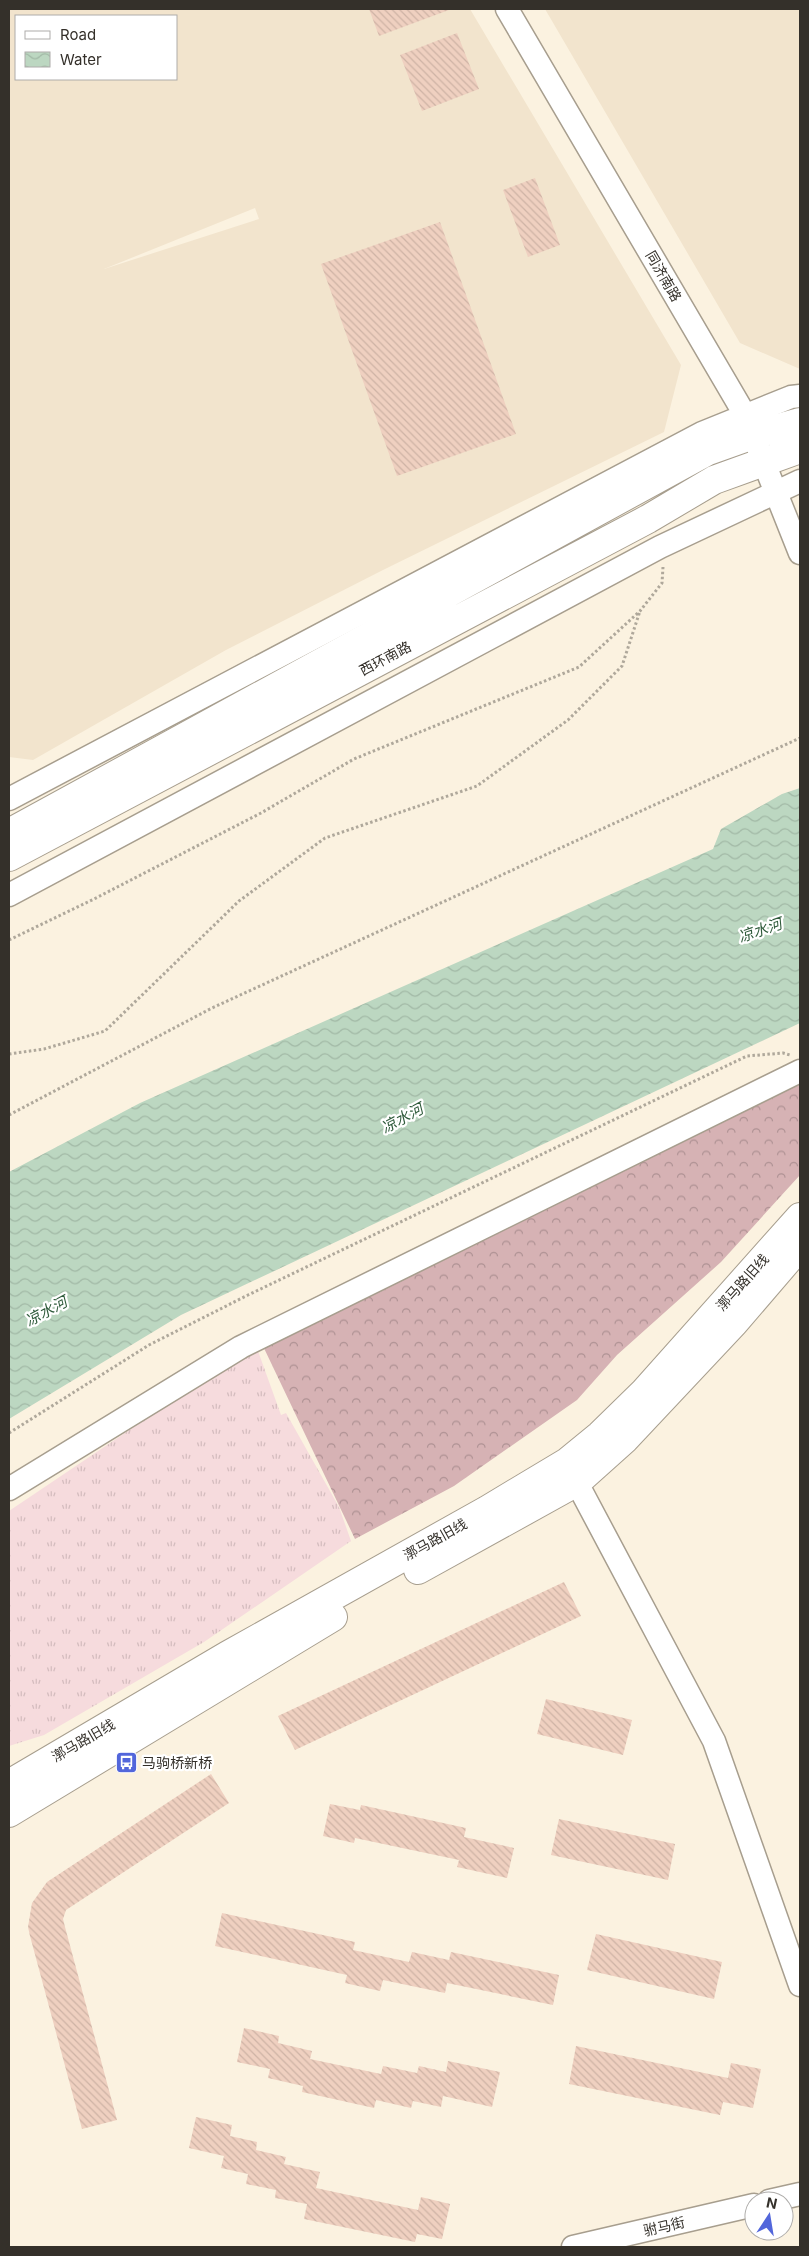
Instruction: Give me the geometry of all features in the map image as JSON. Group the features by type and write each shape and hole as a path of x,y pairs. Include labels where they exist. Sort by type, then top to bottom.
{"main road":[{"name":"西环南路","path":"9,833 708,451 749,425 800,422"},
{"name":"西环南路","path":"9,857 648,519 714,480 800,449"},
{"name":"漷马路旧线","path":"9,1784 228,1655 487,1510 572,1472 600,1435 644,1392 800,1217"},
{"name":"漷马路旧线","path":"9,1813 572,1472 631,1431 734,1324 800,1246"}],"street":[{"name":"同济南路","path":"507,9 749,425 800,553"},
{"path":"9,799 702,433 749,425 791,397 800,396"},
{"path":"9,895 660,547 800,481"},
{"path":"185,706 264,694"},
{"path":"9,1490 241,1347 796,1063"},
{"path":"572,1472 714,1741 800,1985"},
{"name":"驸马街","path":"573,2247 744,2206"}],"path":[{"path":"9,940 94,900 261,813 354,759 579,667 640,611 662,583 664,554 660,547"},
{"path":"9,1054 44,1049 105,1031 239,901 325,838 477,786 568,720 622,666 640,611"},
{"path":"9,1115 212,1008 800,738"},
{"path":"9,1432 149,1346 257,1290 747,1056 783,1053 796,1063"}],"shaded area":[{"path":"9,9 470,9 681,365 664,432 383,570 226,650 33,760 9,757","holes":["255,208 259,219 104,269"]},
{"path":"545,9 800,9 800,369 740,343"}],"green space":[{"path":"800,1077 800,1175 721,1262 617,1355 577,1400 454,1486 355,1539 262,1344"},
{"path":"258,1351 281,1415 286,1413 339,1507 351,1541 204,1642 44,1735 9,1746 9,1511 171,1402"}],"water":[{"name":"凉水河","path":"800,788 800,1023 181,1315 9,1419 9,1172 140,1103 713,849 721,829 782,794"}],"building":[{"path":"369,9 449,9 449,10 379,36"},
{"path":"457,33 479,89 422,111 400,55"},
{"path":"535,178 560,245 528,257 503,190"},
{"path":"440,222 516,434 397,476 321,264"},
{"path":"564,1582 581,1616 295,1750 278,1716"},
{"path":"546,1699 632,1720 623,1755 537,1734"},
{"path":"211,1774 229,1803 66,1910 63,1919 117,2120 82,2129 28,1927 32,1903 47,1882"},
{"path":"330,1804 360,1810 361,1805 466,1828 464,1837 514,1848 507,1878 457,1867 459,1860 355,1838 354,1843 323,1836"},
{"path":"559,1819 675,1844 668,1880 551,1855"},
{"path":"222,1913 355,1942 353,1950 409,1962 412,1952 449,1960 451,1952 559,1975 553,2005 447,1983 445,1993 383,1980 380,1991 345,1983 347,1975 215,1946"},
{"path":"596,1934 722,1962 714,1999 587,1970"},
{"path":"244,2028 279,2036 278,2043 312,2051 310,2059 381,2074 383,2066 417,2073 419,2066 446,2072 448,2061 500,2072 492,2107 443,2096 441,2107 413,2101 411,2108 376,2100 374,2108 302,2092 303,2086 268,2078 270,2069 237,2062"},
{"path":"576,2046 728,2078 731,2063 761,2069 753,2108 723,2102 720,2115 569,2084"},
{"path":"196,2117 232,2125 230,2136 257,2142 256,2150 286,2157 284,2164 320,2172 316,2188 418,2210 421,2197 450,2204 442,2239 417,2234 415,2242 304,2219 307,2204 275,2198 276,2190 246,2184 248,2174 221,2168 224,2156 189,2148"}],"place":[{"name":"马驹桥新桥","path":"126,1762"}]}
